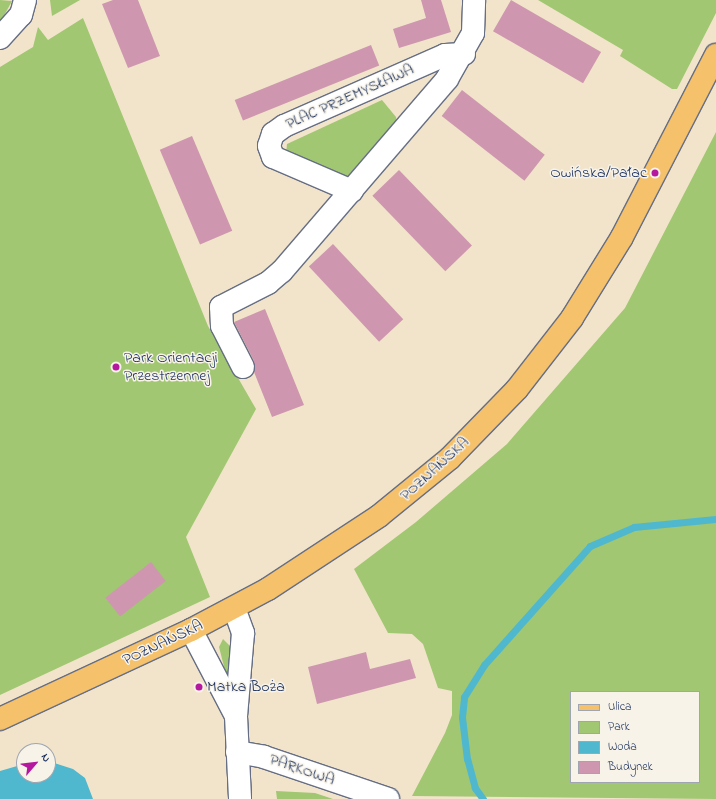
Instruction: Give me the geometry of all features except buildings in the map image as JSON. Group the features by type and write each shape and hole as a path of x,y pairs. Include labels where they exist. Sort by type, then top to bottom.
{"main road":[{"name":"POZNAŃSKA","path":"0,719 191,630 234,608 317,559 398,503 450,458 517,389 559,336 596,280 716,55"}],"street":[{"path":"0,38 21,15 25,0"},
{"path":"243,367 222,326 221,307 275,278 352,191 447,79 464,54 473,33 474,0"},
{"name":"PLAC PRZEMYSŁAWA","path":"352,191 273,157 269,146 273,134 284,126 445,55 464,54"},
{"path":"234,608 243,633 236,716 240,799"},
{"path":"191,630 236,716"},
{"name":"PARKOWA","path":"237,752 264,757 388,799"}],"green space":[{"path":"0,0 12,1 0,23"},
{"path":"50,0 80,0 52,16"},
{"path":"538,0 716,0 716,13 677,89 672,89 620,56 623,50"},
{"name":"Park Orientacji Przestrzennej","path":"83,18 208,326 256,409 186,537 210,597 0,695 0,67 33,47 38,27 48,40"},
{"path":"382,100 396,117 397,125 349,177 338,177 286,154 287,144"},
{"path":"716,132 716,799 412,796 445,733 452,715 452,691 438,688 423,644 412,634 388,633 354,569 416,522 507,444 625,308"},
{"path":"223,639 231,647 229,686 219,647"},
{"path":"276,791 315,793 333,799 277,799"}],"water":[{"path":"56,764 73,769 85,778 93,799 0,799 0,771 16,766 16,783 56,783"}],"waterway":[{"path":"483,799 475,788 467,759 462,717 464,697 484,665 590,546 634,527 716,519"}],"place":[{"name":"Owińska/Pałac","path":"655,173"},
{"name":"Park Orientacji Przestrzennej","path":"116,367"},
{"name":"Matka Boża","path":"199,687"}]}
